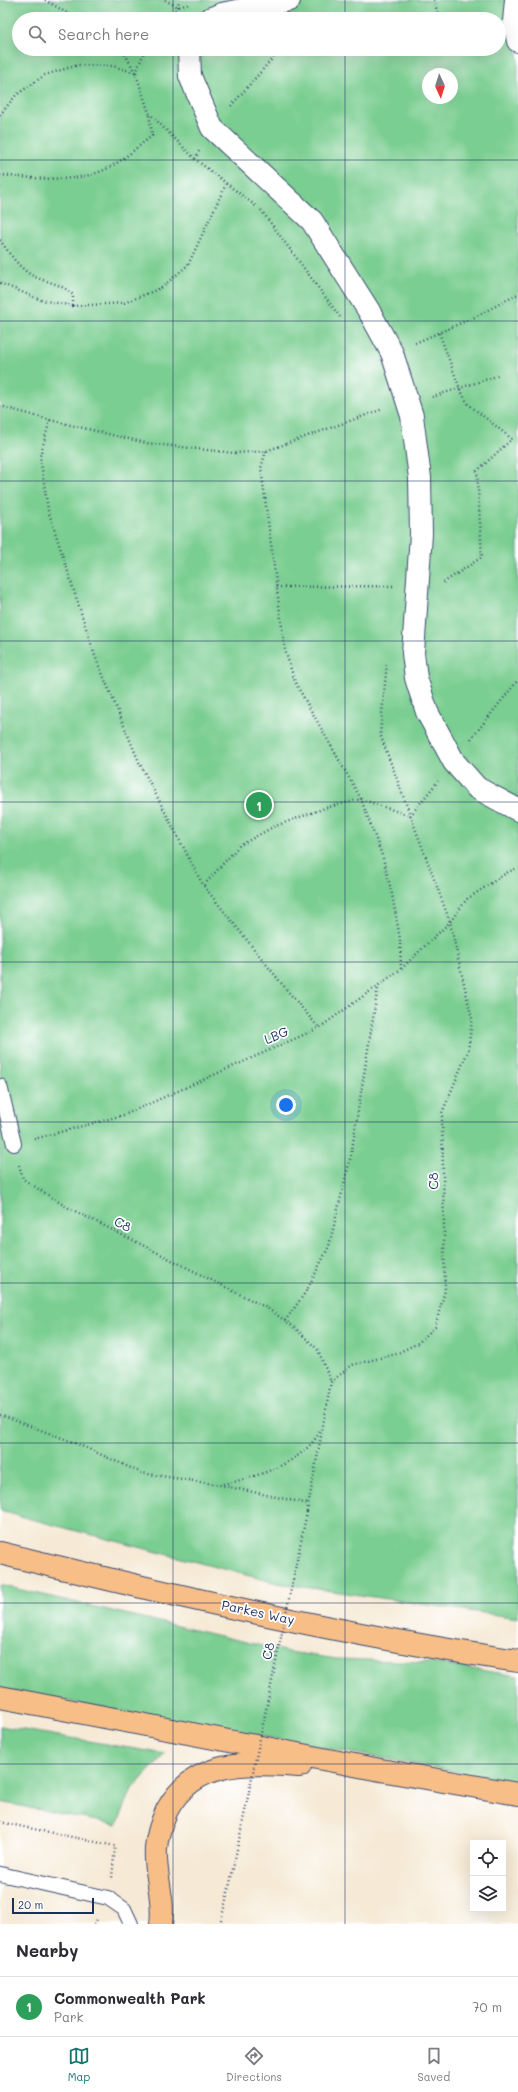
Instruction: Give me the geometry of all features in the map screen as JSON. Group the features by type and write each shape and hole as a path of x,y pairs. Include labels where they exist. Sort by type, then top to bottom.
{"highway":[{"name":"Parkes Way","path":"0,1552 190,1598 414,1644 518,1661"},
{"path":"0,1567 164,1606 224,1618 414,1644"},
{"path":"0,1697 375,1769 518,1794"},
{"path":"161,1924 162,1900 156,1859 157,1838 170,1805 176,1796 192,1782 211,1771 246,1764 375,1769"}],"street":[{"path":"232,12 289,0"},
{"path":"516,0 514,21 518,41"},
{"path":"189,56 190,76 212,128 244,156 312,221 369,311 392,353 408,403 420,478 421,534 416,586 413,653 416,678 427,712 454,762 477,788 518,810"}],"lane":[{"path":"0,1086 14,1144"},
{"path":"0,1874 108,1898 124,1909 131,1924"}],"path":[{"path":"45,0 65,12"},
{"path":"165,0 178,7"},
{"path":"173,12 178,7 179,0"},
{"path":"434,0 437,12"},
{"path":"0,175 45,180 80,177 109,168 152,136 149,113 136,74 126,56"},
{"path":"136,74 142,56"},
{"path":"195,159 212,128 275,56"},
{"path":"0,115 16,95 45,75 78,65 114,66 136,74"},
{"path":"149,113 195,159 260,210 341,317"},
{"path":"0,282 42,300 73,306 124,303 161,288 188,265 226,182 244,156"},
{"path":"0,240 19,265 32,275 65,286 73,294 73,306"},
{"path":"392,353 475,317 518,294"},
{"path":"276,587 440,586 482,557 477,471 512,439 468,404 460,389 439,333"},
{"path":"0,406 50,420 146,443 234,453 266,451 389,407 460,389 500,375"},
{"path":"50,420 40,456 48,510 95,656 139,762 203,885 319,1028"},
{"path":"266,451 261,468 285,650 295,682 361,799 383,858 392,894 400,939 402,969"},
{"path":"203,885 238,846 273,827 325,808 361,799 410,816"},
{"name":"LBG","path":"14,1144 124,1114 319,1028 402,969 450,922 467,899 508,872 518,868"},
{"name":"C8","path":"331,1382 352,1365 396,1354 418,1343 435,1327 445,1290 442,1113 468,1051 472,1019 450,922"},
{"path":"285,1321 307,1290 329,1246 351,1155 378,986"},
{"name":"C8","path":"14,1144 23,1179 65,1206 267,1308 285,1321 318,1350 331,1382 309,1504 229,1888 220,1924"},
{"path":"0,1414 73,1442 142,1473 220,1485 309,1504"},
{"path":"220,1485 248,1479 273,1469 303,1452 315,1442 322,1426"},
{"path":"0,1822 115,1846 108,1898 94,1924"}],"green space":[{"path":"0,0 518,0 518,1618 277,1583 0,1511"},
{"path":"0,1585 289,1652 337,1659 428,1662 518,1676 518,1783 0,1689"},
{"path":"0,1726 165,1754 132,1789 117,1825 0,1802"}],"place":[{"name":"Commonwealth Park","path":"259,805"}]}
